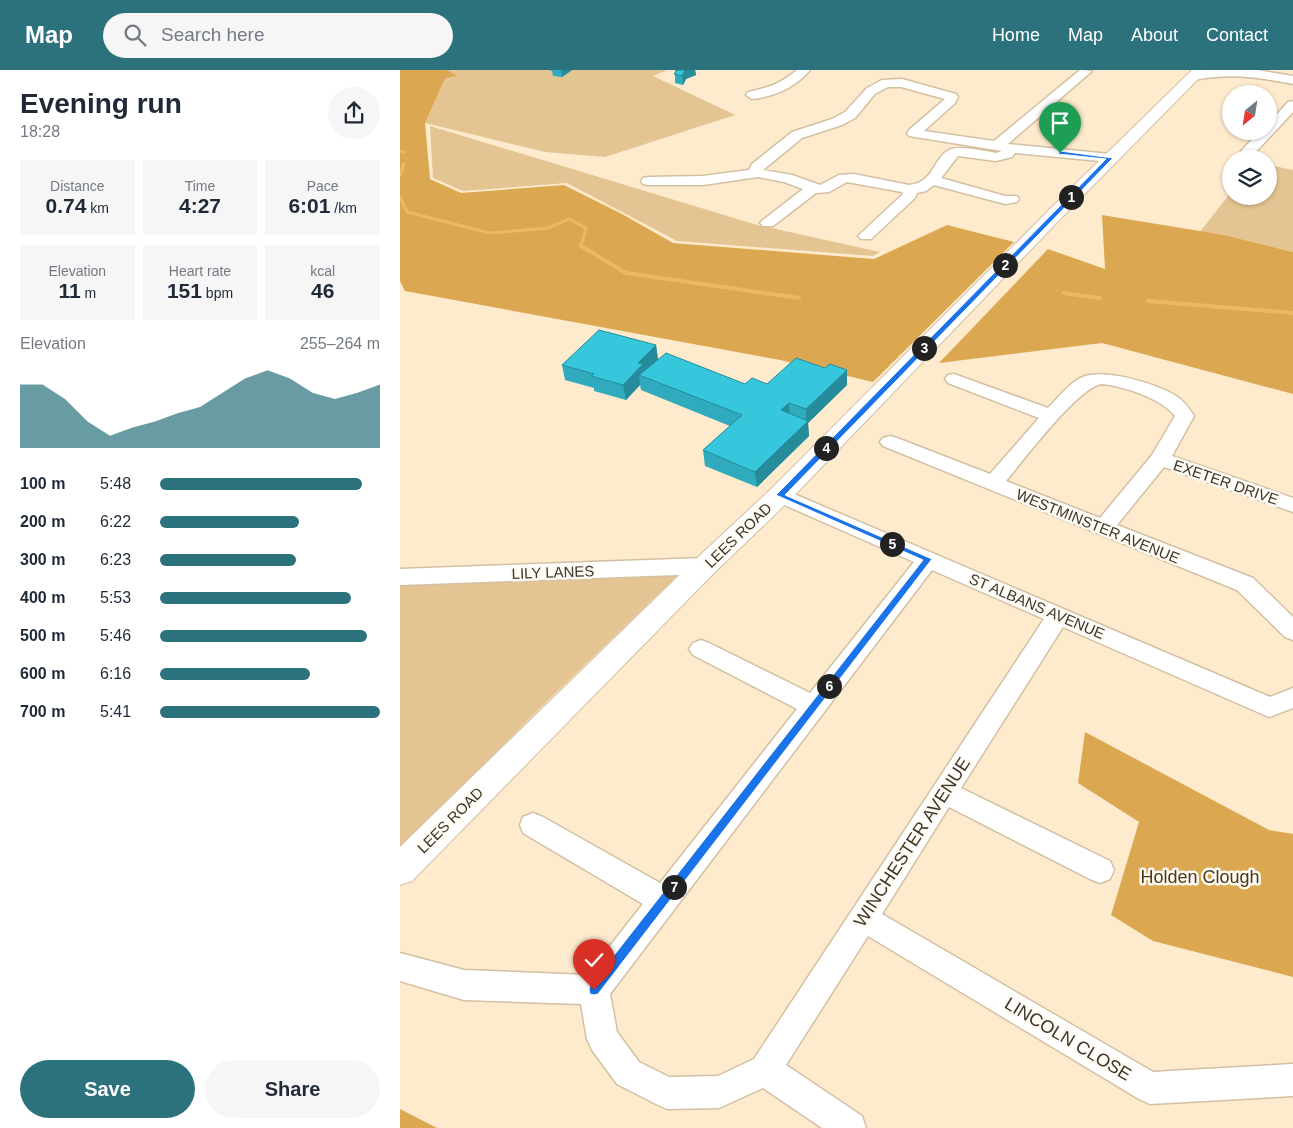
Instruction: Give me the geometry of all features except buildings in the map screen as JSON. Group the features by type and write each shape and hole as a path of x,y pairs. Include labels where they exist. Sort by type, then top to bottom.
{"main road":[{"name":"LEES ROAD","path":"400,870 705,566 780,495 1110,158 1197,73"}],"street":[{"path":"752,96 770,93 783,87 804,70"},
{"path":"1003,147 1086,71"},
{"path":"1197,73 1241,71 1293,80"},
{"path":"758,173 757,167 798,135 837,122 850,115 871,91 886,83 902,83 952,97 914,133 1003,147 1110,158"},
{"path":"1288,116 1293,105"},
{"path":"1249,150 1259,140"},
{"path":"648,181 683,183 732,178 758,173 787,178 813,188 824,189 844,178 854,178 909,189 921,188 932,180 955,152 996,157 1007,154 1003,147"},
{"path":"932,180 1005,200 1012,199"},
{"path":"751,219 774,224 813,188"},
{"path":"866,236 910,195 909,189"},
{"path":"954,379 1052,416"},
{"path":"993,484 1052,416 1086,381 1098,379 1114,380 1169,398 1177,404 1185,416 1160,459 1103,528"},
{"name":"WESTMINSTER AVENUE","path":"890,442 1245,584 1293,631"},
{"name":"EXETER DRIVE","path":"1160,459 1293,505"},
{"name":"ST ALBANS AVENUE","path":"780,495 1269,707 1293,698"},
{"path":"850,1128 765,1070 718,1092 667,1093 628,1073 603,1039 594,990 928,559"},
{"name":"LILY LANES","path":"400,577 705,566"},
{"name":"WINCHESTER AVENUE","path":"765,1070 1059,615"},
{"path":"701,649 814,706"},
{"path":"944,792 1100,870"},
{"path":"533,825 664,900"},
{"name":"LINCOLN CLOSE","path":"863,918 1150,1088 1293,1080"},
{"path":"400,967 464,985 594,990"}],"shaded area":[{"path":"400,70 667,70 653,76 735,115 605,157 545,152 425,123"},
{"path":"430,126 757,225 880,252 873,256 677,241 567,183 463,191 433,178"},
{"path":"1277,167 1293,170 1293,252 1224,235 1200,232 1222,204 1277,205"},
{"path":"679,574 532,716 400,849 400,585"}],"green space":[{"path":"400,70 447,70 457,76 445,78 425,123 430,179 461,193 564,185 622,214 673,243 874,259 947,225 1014,242 873,382 780,360 405,291 400,281"},
{"path":"1102,215 1224,235 1293,252 1293,394 1102,343 939,363 1048,249 1105,269"},
{"name":"Holden Clough","path":"1085,732 1269,830 1293,834 1293,977 1153,941 1111,915 1139,822 1078,783"},
{"path":"400,1109 437,1128 400,1128"}],"waterway":[{"path":"400,151 404,152"},
{"path":"400,176 404,164"},
{"path":"400,197 407,212 490,233 548,228 569,219 586,228 581,246"},
{"path":"581,246 626,273 799,298"},
{"path":"1064,293 1100,298"},
{"path":"1148,301 1293,313"}],"route":[{"path":"594,990 928,559 780,495 1110,158 1060,153"}]}
